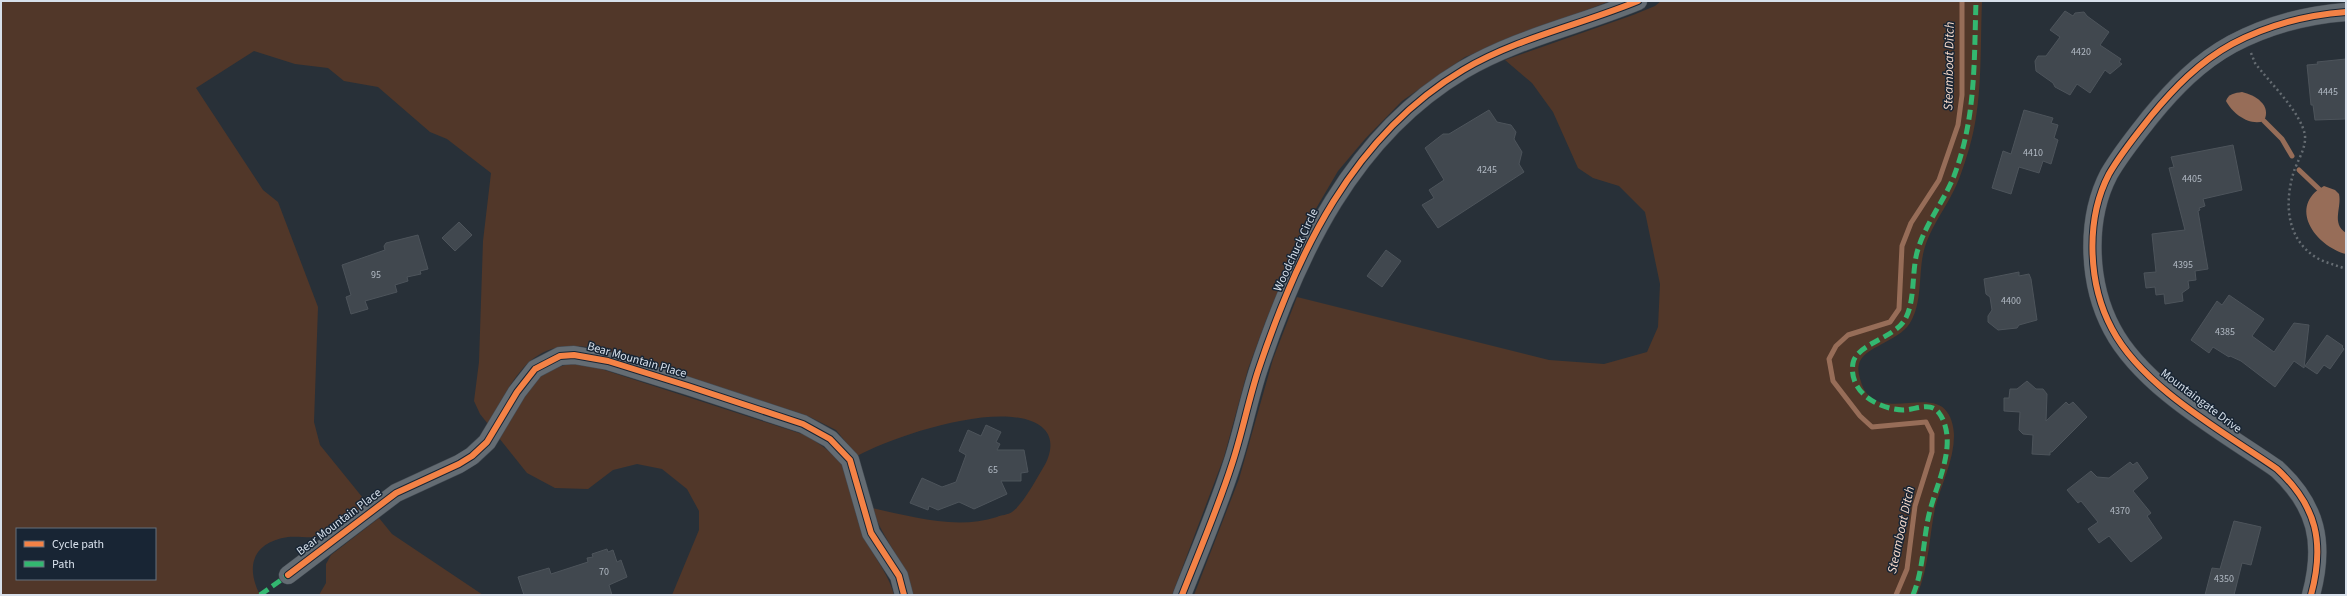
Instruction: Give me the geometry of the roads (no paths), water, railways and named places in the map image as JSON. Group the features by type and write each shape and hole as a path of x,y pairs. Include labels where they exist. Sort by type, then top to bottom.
{"street":[{"name":"Woodchuck Circle","path":"1182,595 1232,465 1258,370 1296,272 1321,219 1355,168 1409,112 1430,93 1462,71 1500,52 1638,1"},
{"name":"Mountaingate Drive","path":"2311,595 2318,560 2314,522 2308,506 2299,492 2277,469 2164,390 2136,363 2123,347 2103,312 2094,272 2093,252 2097,208 2104,186 2120,157 2169,94 2190,74 2211,57 2245,38 2282,22 2306,17 2346,12"},
{"name":"Bear Mountain Place","path":"288,575 396,493 459,464 472,456 487,442 517,392 535,369 560,356 574,355 608,361 688,386 803,424 830,439 850,460 871,533 898,576 904,595"}],"waterway":[{"name":"Steamboat Ditch","path":"1896,595 1907,569 1915,506 1932,452 1932,434 1926,422 1872,427 1860,416 1833,381 1829,359 1836,346 1848,335 1890,322 1899,309 1902,246 1911,223 1939,180 1958,125 1962,95 1962,1"},
{"path":"2264,121 2282,139 2292,156"},
{"path":"2299,170 2319,189"}]}
